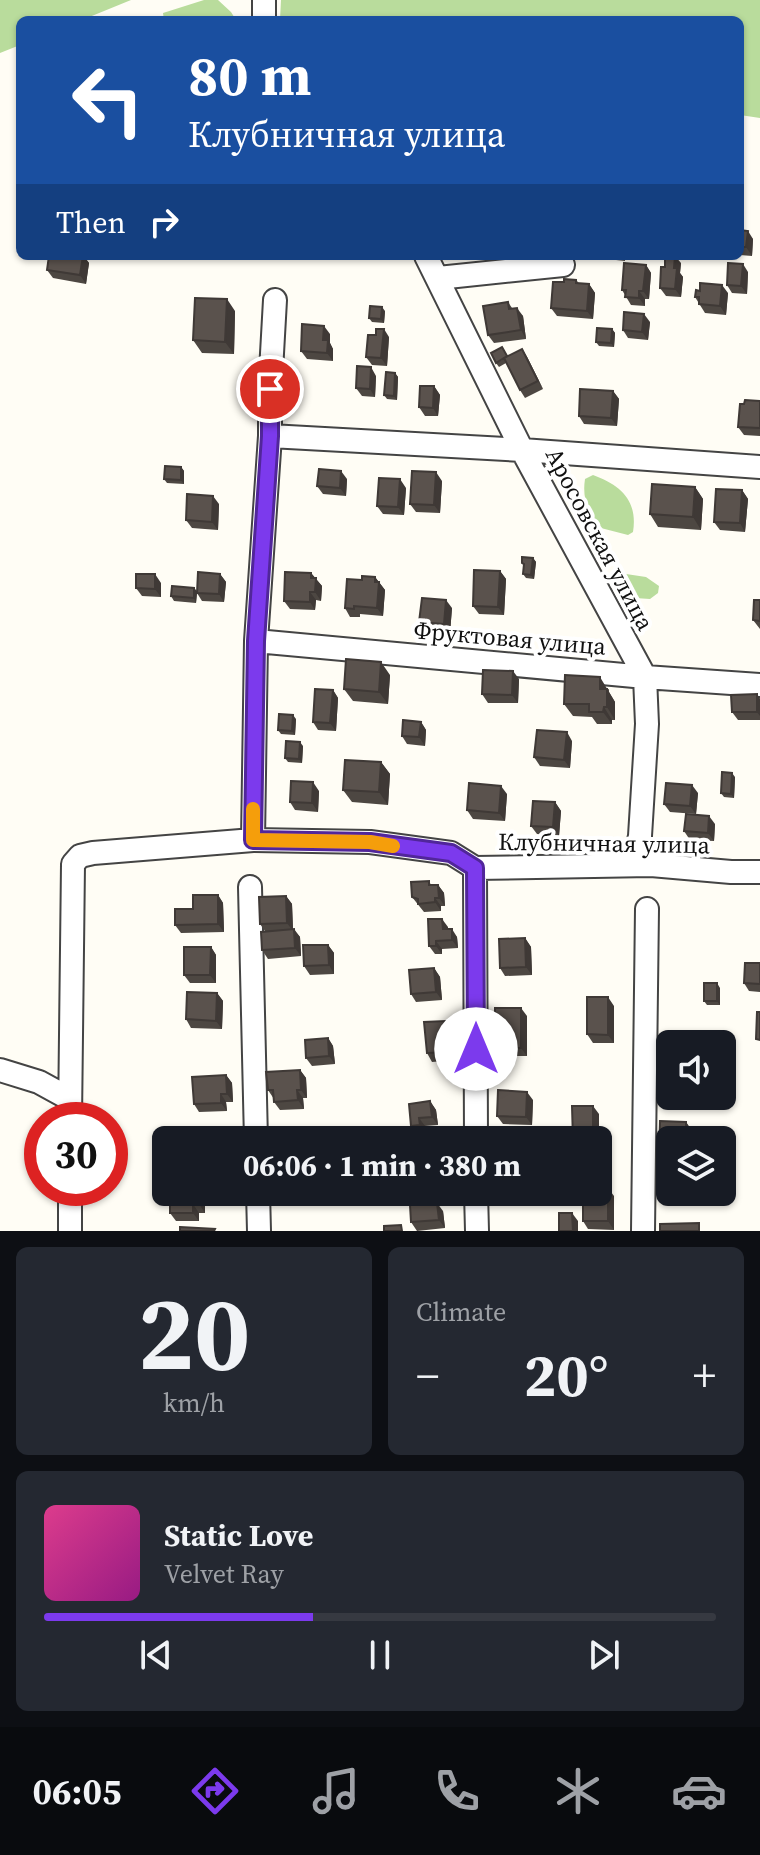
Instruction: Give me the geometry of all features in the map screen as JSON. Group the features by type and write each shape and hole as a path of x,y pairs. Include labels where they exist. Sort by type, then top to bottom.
{"street":[{"name":"Аросовская улица","path":"428,260 522,450 645,677 647,724 640,836 634,865"},
{"path":"438,278 563,265"},
{"path":"253,840 256,641 270,436 275,300"},
{"path":"270,436 760,467"},
{"name":"Фруктовая улица","path":"256,641 760,685"},
{"name":"Клубничная улица","path":"70,1102 73,864 80,856 253,840 370,842 451,853 475,868 634,865 760,872"},
{"path":"475,868 476,1126"},
{"path":"250,887 256,1126"},
{"path":"643,1231 647,909"},
{"path":"0,1070 39,1082 61,1102"},
{"path":"70,1206 70,1231"},
{"path":"258,1206 259,1231"},
{"path":"476,1206 477,1231"}],"green space":[{"path":"0,0 131,0 92,16 16,16 16,47 0,53"},
{"path":"204,0 218,0 234,16 163,16 163,13"},
{"path":"281,0 760,0 760,118 744,116 744,16 280,16"},
{"path":"593,475 619,489 630,503 633,532 628,535 597,527 588,510 584,492 585,479"},
{"path":"626,574 646,577 659,586 658,593 650,599 620,597 614,585"}],"building":[{"path":"744,230 748,231 744,247"},
{"path":"48,260 82,260 80,275 47,270"},
{"path":"665,260 675,260 675,289 660,288 661,267 665,267"},
{"path":"624,263 646,265 643,291 639,291 639,298 625,297 626,290 622,290"},
{"path":"728,263 743,264 741,286 727,285"},
{"path":"564,279 589,284 587,311 551,308 553,282 564,282"},
{"path":"700,283 722,285 720,306 699,304 699,297 695,297 696,290 700,291"},
{"path":"195,298 227,299 225,342 193,340"},
{"path":"508,302 509,309 517,308 521,330 488,335 483,306"},
{"path":"370,306 382,307 381,319 369,318"},
{"path":"624,312 644,314 642,332 623,330"},
{"path":"302,324 324,326 323,340 328,340 327,353 301,351"},
{"path":"597,328 612,329 611,343 596,342"},
{"path":"376,329 384,329 381,358 366,357 368,335 376,335"},
{"path":"502,347 507,356 496,363 491,353"},
{"path":"522,349 538,381 520,390 504,358"},
{"path":"357,366 371,367 370,389 356,388"},
{"path":"386,372 395,373 394,396 384,395"},
{"path":"420,386 434,386 433,408 419,407"},
{"path":"580,389 613,391 611,418 579,416"},
{"path":"745,400 760,401 760,428 738,427 740,404 744,404"},
{"path":"165,466 181,467 181,480 164,479"},
{"path":"319,469 341,471 340,488 317,486"},
{"path":"412,471 436,472 434,505 410,504"},
{"path":"379,478 400,479 398,507 377,506"},
{"path":"652,484 695,487 693,517 650,514"},
{"path":"716,489 742,490 740,523 714,522"},
{"path":"187,494 213,496 212,522 186,520"},
{"path":"522,557 533,558 531,575 523,574"},
{"path":"474,570 500,571 498,607 473,606"},
{"path":"198,572 220,574 219,594 197,593"},
{"path":"285,572 311,573 311,578 316,578 315,592 310,592 310,602 284,601"},
{"path":"136,574 155,574 155,589 136,588"},
{"path":"362,576 375,577 375,582 379,582 377,608 345,608 347,579 362,580"},
{"path":"172,586 194,588 194,598 171,596"},
{"path":"422,598 446,600 444,624 419,622"},
{"path":"754,600 760,600 760,621 753,620"},
{"path":"346,659 381,662 379,692 344,689"},
{"path":"483,670 513,671 512,695 482,694"},
{"path":"565,675 600,677 600,689 607,689 607,707 603,712 589,712 589,704 564,704"},
{"path":"315,689 333,690 330,723 313,722"},
{"path":"757,694 757,712 732,712 731,695"},
{"path":"279,714 293,715 292,731 278,730"},
{"path":"403,720 421,722 419,737 402,736"},
{"path":"537,730 567,732 564,760 534,757"},
{"path":"286,741 300,742 299,759 285,758"},
{"path":"345,760 381,762 379,792 343,790"},
{"path":"722,772 732,773 731,794 721,793"},
{"path":"291,781 313,782 312,803 290,802"},
{"path":"469,783 501,786 499,813 467,810"},
{"path":"666,783 692,785 690,806 664,804"},
{"path":"533,801 555,802 553,827 531,826"},
{"path":"686,814 709,816 708,833 684,831"},
{"path":"429,881 429,885 438,885 439,898 435,898 435,902 418,904 418,899 412,897 411,882"},
{"path":"193,895 218,895 218,924 175,925 175,909 193,909"},
{"path":"286,896 287,923 260,924 259,897"},
{"path":"428,919 442,919 443,929 452,929 452,940 436,941 436,946 429,946"},
{"path":"294,929 295,948 262,950 261,932"},
{"path":"525,938 526,967 500,968 499,939"},
{"path":"303,945 328,945 329,965 304,966"},
{"path":"184,947 211,947 210,975 184,975"},
{"path":"745,963 760,963 760,984 744,983"},
{"path":"434,968 436,992 411,994 409,970"},
{"path":"704,983 717,983 717,1001 704,1001"},
{"path":"187,992 217,993 216,1021 186,1019"},
{"path":"587,997 608,997 608,1035 587,1034"},
{"path":"495,1008 521,1008 521,1048 495,1047"},
{"path":"757,1012 760,1012 760,1040 756,1039"},
{"path":"446,1021 449,1052 427,1053 424,1022"},
{"path":"328,1038 329,1056 306,1058 305,1040"},
{"path":"300,1070 298,1100 274,1102 273,1090 268,1090 266,1072"},
{"path":"226,1075 227,1094 221,1094 221,1103 194,1104 192,1077"},
{"path":"498,1090 527,1092 526,1117 497,1116"},
{"path":"430,1101 432,1117 419,1118 420,1125 411,1126 409,1104"},
{"path":"572,1106 593,1106 593,1126 573,1126"},
{"path":"660,1121 686,1122 686,1126 660,1126"},
{"path":"170,1206 193,1206 193,1213 170,1213"},
{"path":"410,1206 437,1206 439,1220 411,1222"},
{"path":"583,1206 608,1206 608,1221 583,1221"},
{"path":"559,1213 572,1213 573,1231 559,1231"},
{"path":"699,1223 699,1231 660,1231 660,1224"},
{"path":"401,1225 402,1231 384,1231 384,1226"},
{"path":"180,1227 215,1229 180,1231"}],"slow traffic":[{"path":"253,809 253,840 370,842 393,846"}],"route":[{"path":"270,389 270,436 256,641 253,840 370,842 451,853 475,868 476,1049"}]}
